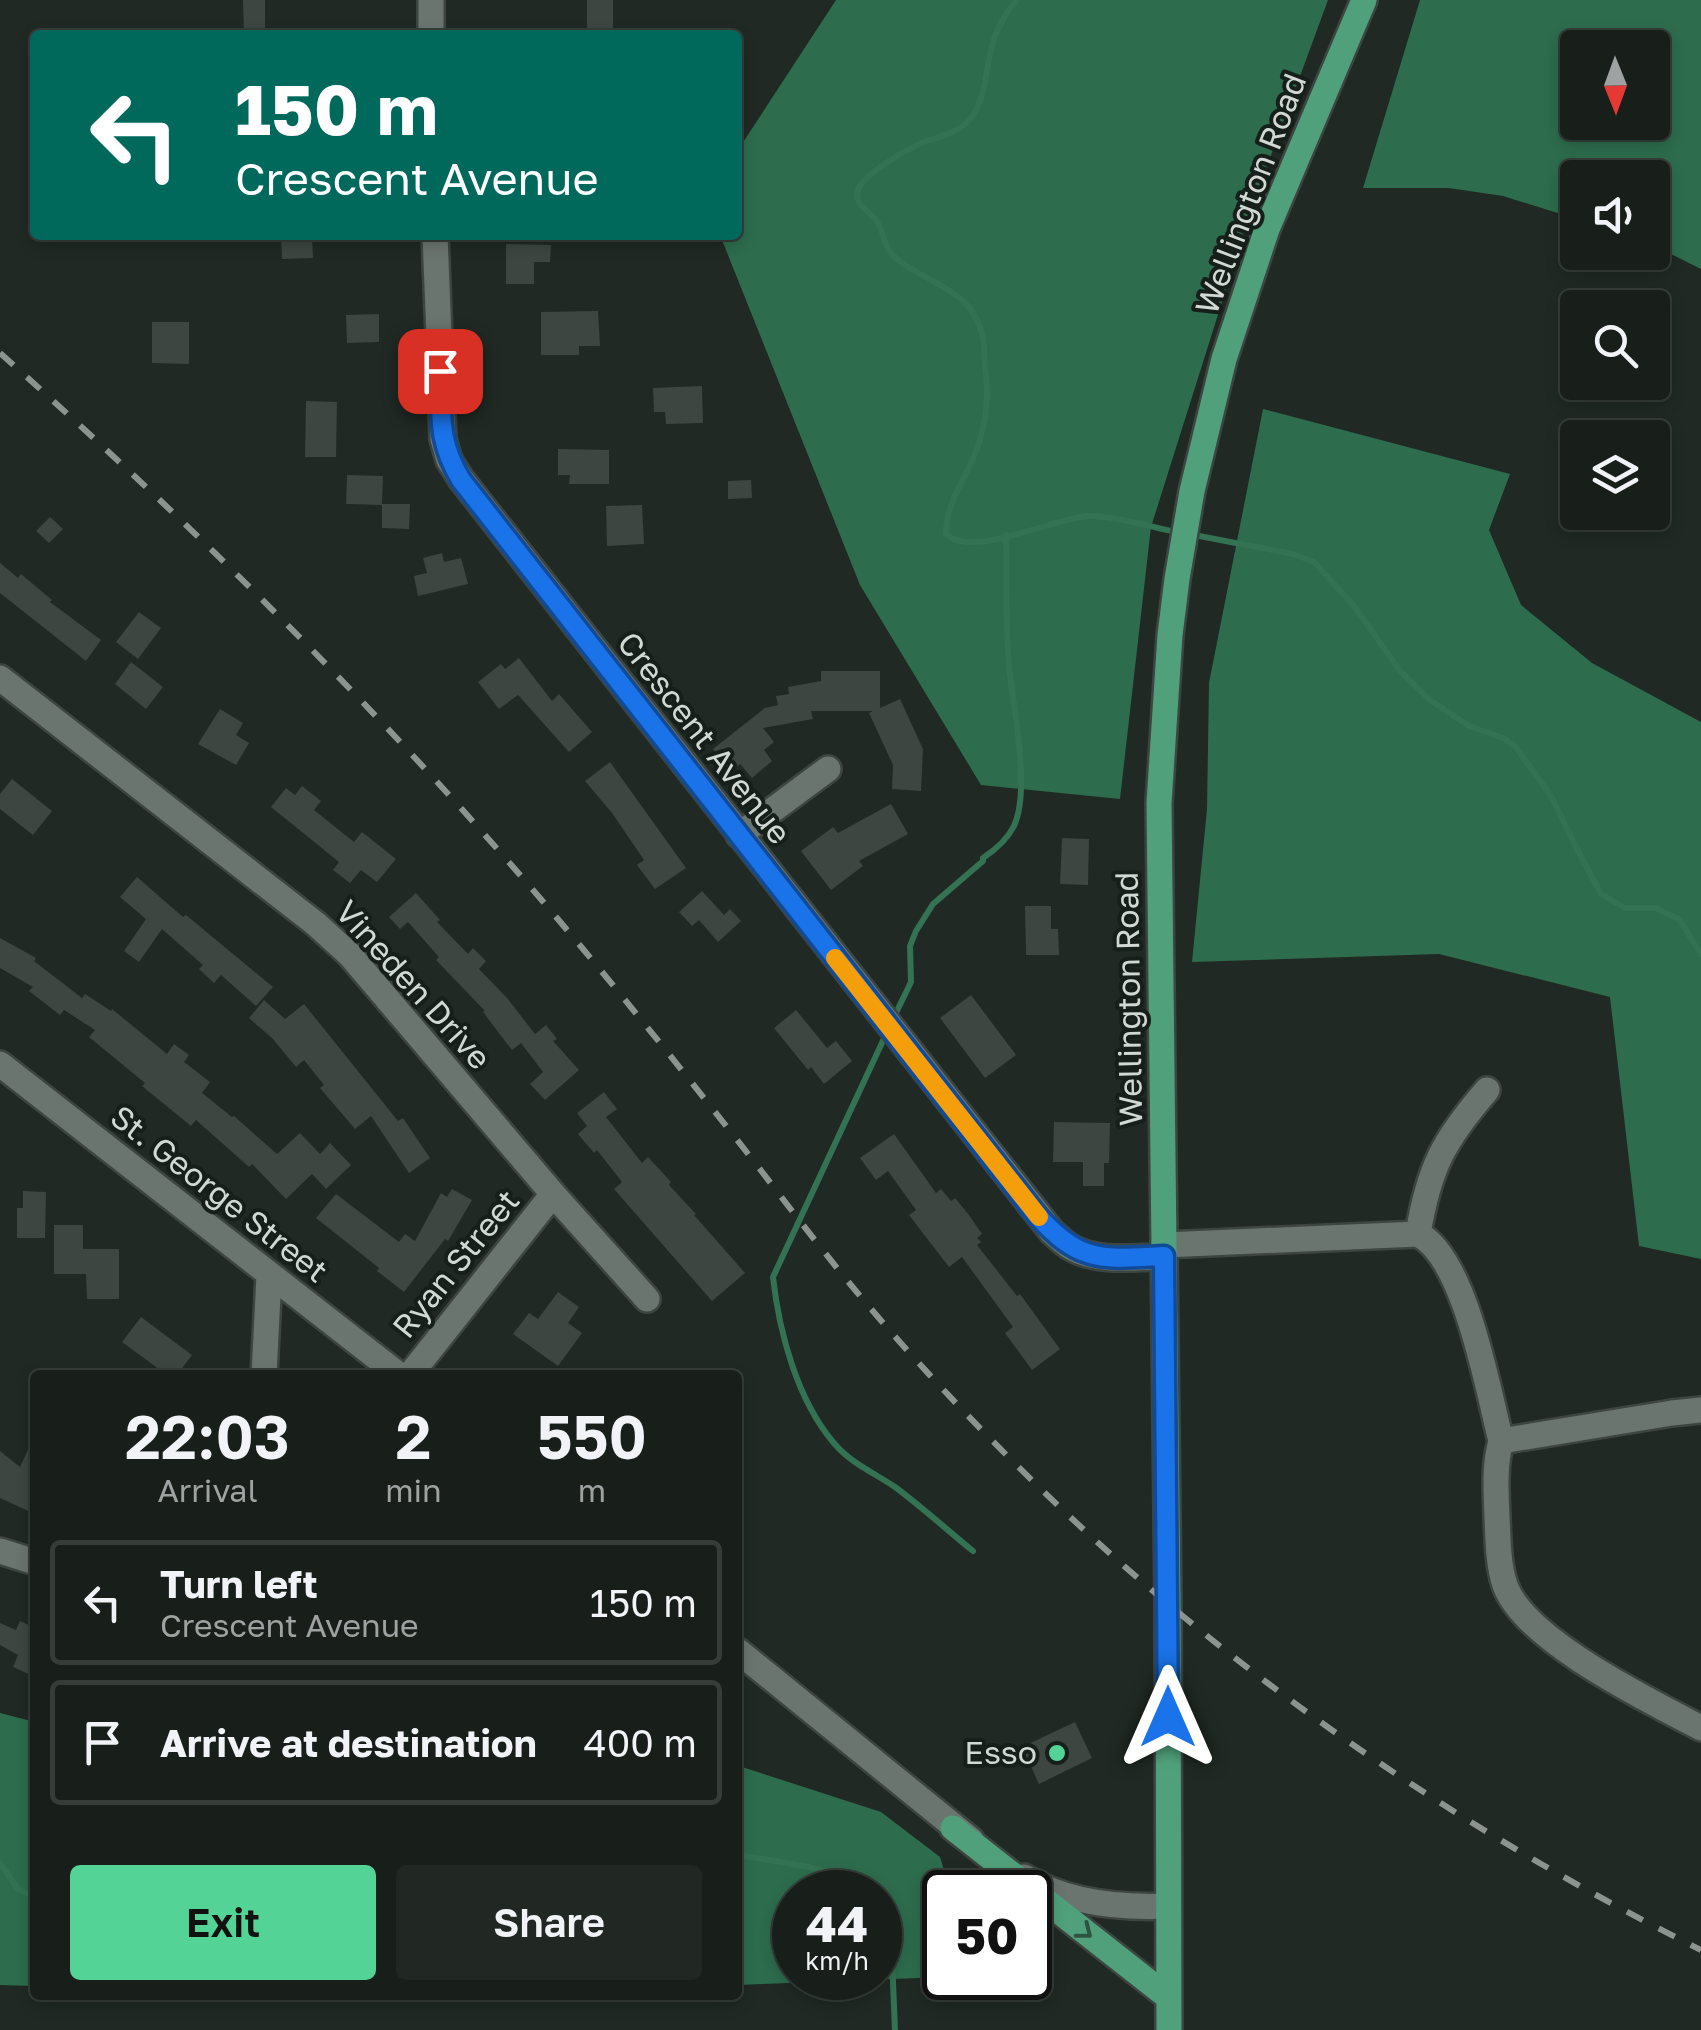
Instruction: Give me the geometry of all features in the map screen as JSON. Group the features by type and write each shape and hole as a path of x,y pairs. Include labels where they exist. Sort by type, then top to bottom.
{"main road":[{"name":"Wellington Road","path":"1169,2030 1159,803 1165,691 1179,564 1212,403 1267,229 1364,0"},
{"path":"954,1828 1168,1997"}],"street":[{"path":"430,0 431,30"},
{"name":"Crescent Avenue","path":"435,240 442,439 450,460 486,512 1052,1232 1072,1248 1094,1256 1120,1258 1164,1251 1418,1234"},
{"name":"Vineden Drive","path":"0,678 274,890 350,955 647,1299"},
{"path":"739,835 828,769"},
{"name":"St. George Street","path":"0,1064 392,1370"},
{"path":"1487,1090 1442,1150 1426,1190 1418,1234 1428,1239 1444,1258 1461,1290 1501,1440 1495,1469 1506,1588 1536,1627 1567,1650 1701,1728"},
{"name":"Ryan Street","path":"414,1370 553,1194"},
{"path":"264,1370 269,1275"},
{"path":"1501,1440 1701,1410"},
{"path":"0,1550 30,1560"},
{"path":"742,1655 954,1828 1032,1882 1098,1903 1168,1906"}],"green space":[{"path":"836,0 1328,0 1252,207 1151,527 1120,799 981,785 860,585 722,240 742,240 742,144"},
{"path":"1420,0 1701,0 1701,269 1670,254 1670,160 1560,160 1560,214 1503,196 1449,188 1363,188"},
{"path":"1263,409 1510,474 1489,530 1521,605 1592,663 1701,722 1701,1259 1639,1246 1610,997 1439,954 1192,962 1207,809 1209,683"},
{"path":"0,1713 30,1721 30,1986 0,1985"},
{"path":"742,1767 881,1812 940,1857 944,1870 922,1870 922,1978 902,1979 902,1870 772,1870 772,1984 742,1985"}],"building":[{"path":"243,0 265,0 265,30 244,30"},
{"path":"587,0 613,0 613,30 587,30"},
{"path":"281,240 312,240 313,258 282,259"},
{"path":"506,244 551,245 550,262 534,262 534,284 506,284"},
{"path":"598,311 600,346 579,346 579,355 541,355 541,312"},
{"path":"379,314 379,342 347,343 346,315"},
{"path":"152,322 189,322 189,364 152,363"},
{"path":"702,386 703,423 666,424 665,412 654,412 653,388"},
{"path":"306,401 337,402 336,457 305,457"},
{"path":"558,449 609,450 609,484 569,484 570,475 558,475"},
{"path":"347,475 383,476 382,504 410,504 409,529 382,528 382,505 346,504"},
{"path":"751,480 752,498 728,499 728,481"},
{"path":"642,505 644,544 607,546 606,506"},
{"path":"50,517 63,529 49,543 36,531"},
{"path":"442,553 444,562 461,558 468,584 418,596 414,576 427,573 423,558"},
{"path":"0,563 18,578 21,574 50,602 101,640 86,661 0,593"},
{"path":"139,612 161,628 138,659 116,642"},
{"path":"519,658 552,701 559,694 592,732 569,752 518,695 499,709 478,682 501,664 505,669"},
{"path":"131,662 163,687 146,709 115,684"},
{"path":"821,671 880,671 880,708 900,699 923,749 921,791 892,789 893,765 869,713 873,711 811,711 813,719 763,728 774,742 764,750 772,761 752,778 740,764 731,772 713,749 765,708 778,705 776,696 789,694 788,687 821,681"},
{"path":"220,709 243,723 236,735 249,743 236,765 198,744"},
{"path":"610,762 686,868 655,889 637,865 644,860 585,781"},
{"path":"12,779 52,811 33,835 0,809 0,794"},
{"path":"302,786 321,801 314,810 354,842 362,832 396,859 377,882 361,870 350,883 333,870 339,862 271,807 286,788 295,795"},
{"path":"891,804 908,834 859,861 863,866 831,890 801,851 833,827 838,833"},
{"path":"1062,838 1089,839 1088,885 1060,884"},
{"path":"137,877 273,987 256,1006 221,975 214,983 199,969 203,965 162,929 139,962 124,951 146,919 120,897"},
{"path":"702,891 724,915 730,909 741,921 718,942 699,920 692,926 679,912"},
{"path":"416,893 468,954 473,948 486,961 479,969 535,1034 546,1025 557,1039 553,1041 579,1070 545,1100 530,1084 543,1072 521,1043 512,1050 485,1011 436,960 439,957 408,922 400,929 389,917"},
{"path":"1025,906 1051,906 1051,929 1058,929 1059,955 1026,955"},
{"path":"0,938 36,958 34,961 82,998 85,994 112,1009 167,1054 174,1044 189,1055 184,1062 210,1082 202,1093 277,1154 300,1133 320,1154 330,1143 351,1165 326,1189 312,1174 286,1199 252,1164 249,1167 196,1120 191,1126 142,1086 145,1083 89,1037 95,1030 64,1010 60,1015 29,991 33,987 0,968"},
{"path":"971,995 1016,1055 985,1078 940,1018"},
{"path":"264,1000 285,1019 304,1004 398,1121 403,1118 430,1158 409,1173 371,1116 355,1129 320,1088 324,1085 304,1060 296,1067 249,1018"},
{"path":"796,1010 827,1048 836,1041 852,1061 824,1084 774,1028"},
{"path":"604,1092 617,1109 606,1117 642,1163 648,1157 671,1182 669,1185 745,1273 712,1301 614,1189 622,1182 597,1150 594,1153 578,1134 587,1126 577,1113"},
{"path":"1054,1122 1110,1123 1104,1186 1083,1186 1083,1162 1053,1162"},
{"path":"894,1134 936,1193 941,1189 951,1201 955,1198 969,1215 982,1234 977,1245 1017,1296 1020,1294 1060,1349 1032,1370 1005,1333 1013,1327 962,1257 949,1267 909,1215 916,1210 888,1171 876,1180 860,1158"},
{"path":"452,1189 472,1200 448,1241 445,1239 404,1292 316,1218 336,1194 399,1242 405,1234 415,1241 441,1193 447,1197"},
{"path":"23,1191 46,1192 45,1238 17,1238 17,1208 23,1208"},
{"path":"54,1225 83,1225 83,1249 119,1249 119,1299 87,1299 86,1274 54,1274"},
{"path":"558,1292 579,1307 568,1323 582,1333 558,1366 513,1334 529,1313 538,1319"},
{"path":"141,1317 192,1355 181,1370 160,1370 122,1342"},
{"path":"30,1446 30,1512 0,1498 0,1451 20,1467"},
{"path":"20,1621 30,1626 30,1675 13,1667 18,1655 0,1645 0,1623 16,1630"},
{"name":"Esso","path":"1075,1722 1092,1758 1039,1784 1022,1747"}],"waterway":[{"path":"1017,0 996,34 983,90 971,118 955,131 917,145 887,162 868,177 857,195 879,225 892,255 959,297 977,320 983,337 987,391 983,428 951,506 946,534 959,541 995,540 1091,516 1176,532"},
{"path":"1189,534 1293,554 1314,562 1354,606 1400,671 1430,700 1469,726 1515,746 1551,796 1601,894 1625,908 1655,908 1679,919 1701,954"},
{"path":"894,1017 911,982 910,946 916,931 933,904 1004,840 1019,810 1021,770 1008,650 1006,535"},
{"path":"887,1032 773,1277 776,1298 785,1342 800,1385 833,1442 973,1551"},
{"path":"742,1856 821,1870"},
{"path":"0,1863 18,1889 30,1895"},
{"path":"894,2000 895,2030"}],"railway":[{"path":"0,353 227,565 442,787 601,970 866,1303 953,1400 1044,1492 1194,1626 1355,1746 1524,1854 1701,1950"}],"slow traffic":[{"path":"835,958 1039,1217"}],"place":[{"name":"Esso","path":"1057,1753"}],"route":[{"path":"440,371 442,439 461,480 1037,1215 1072,1248 1094,1256 1164,1256 1168,1717"}]}
